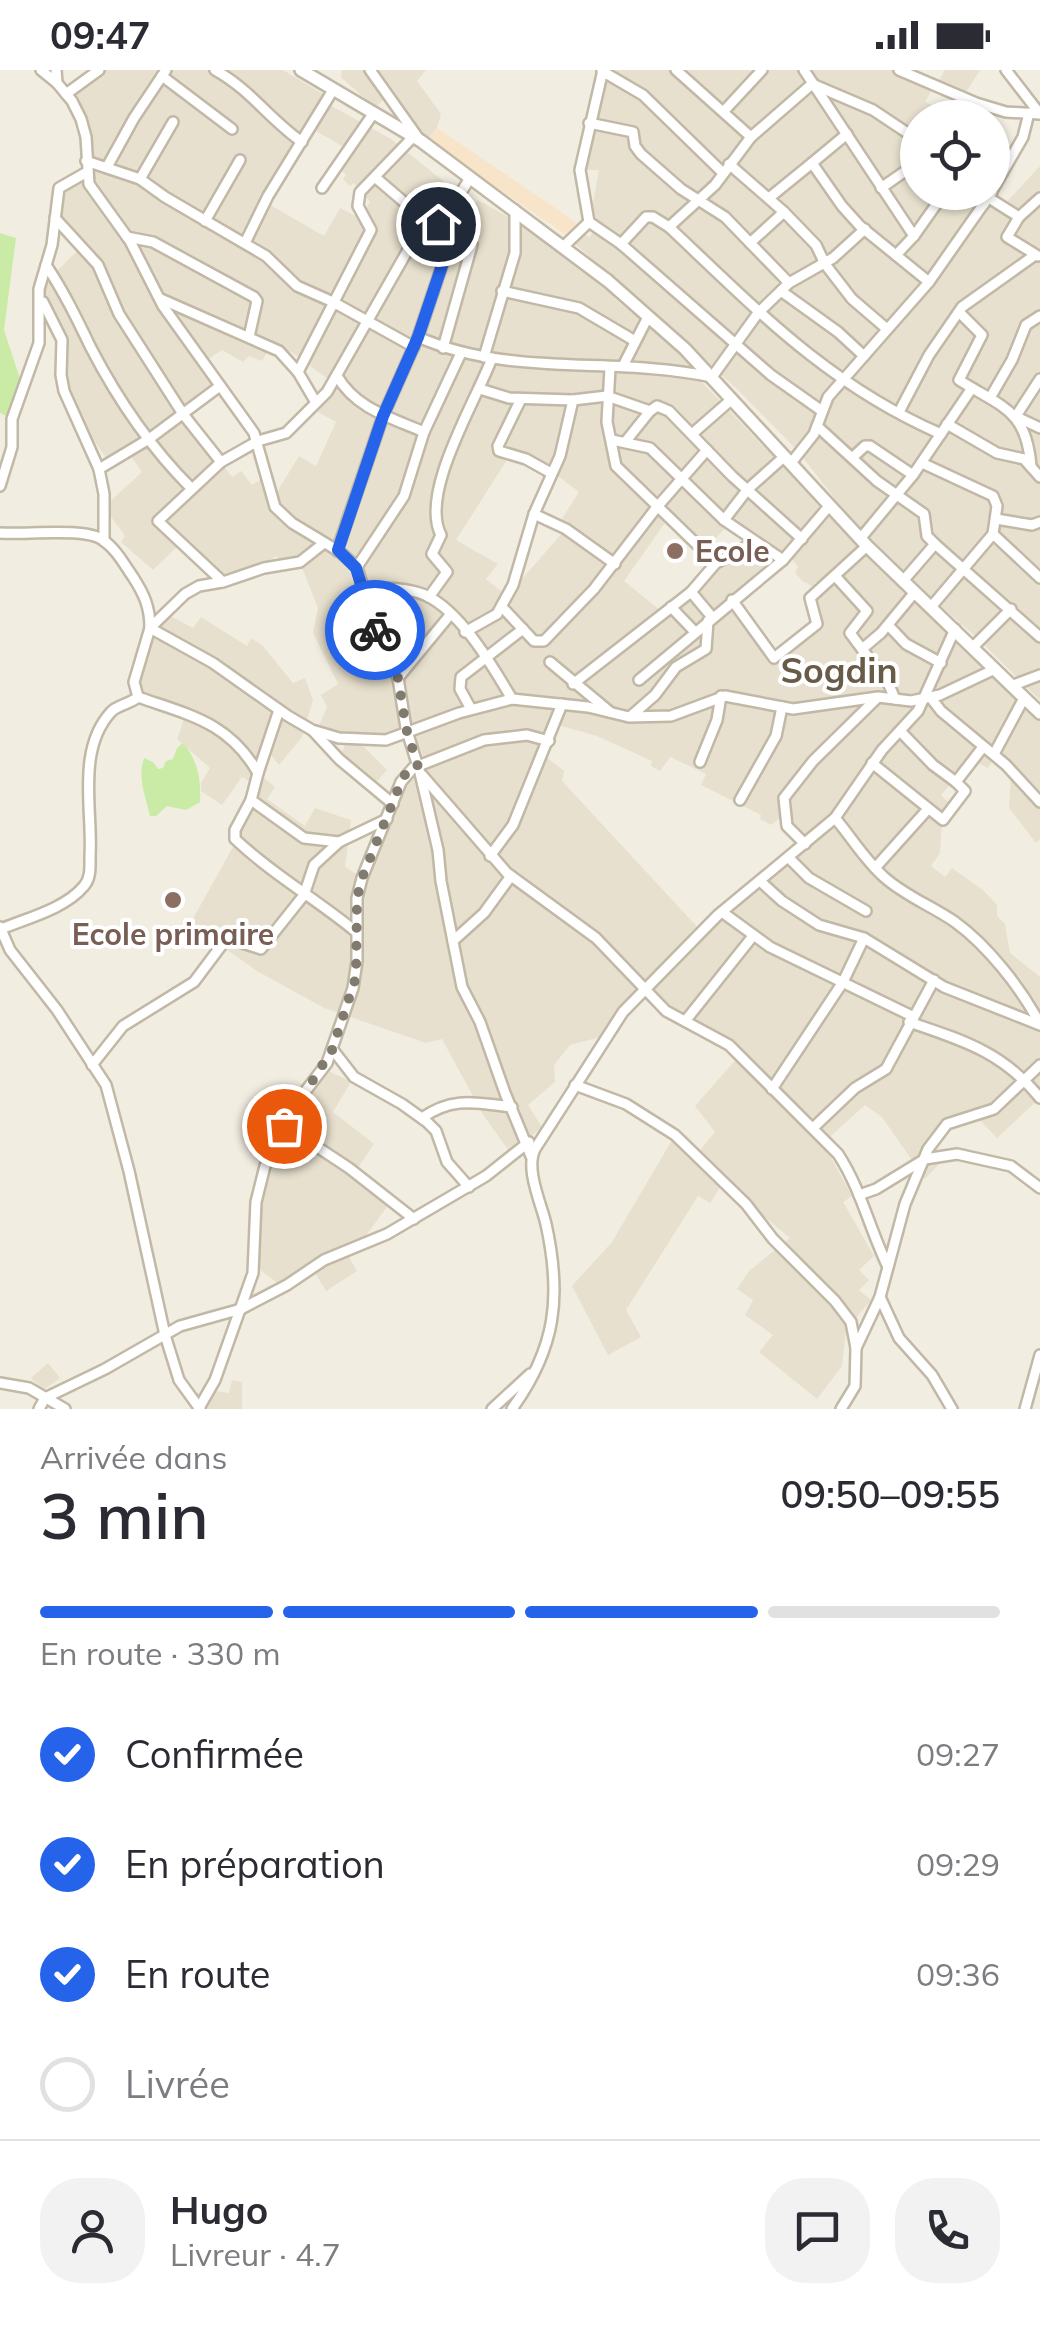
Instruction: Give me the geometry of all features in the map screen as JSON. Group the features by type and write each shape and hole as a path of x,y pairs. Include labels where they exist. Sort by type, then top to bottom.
{"street":[{"path":"41,70 66,94 81,120 90,184 127,236 158,297 258,441 275,507 292,523 338,550 356,568 379,641 398,678 406,731 420,770 438,850 462,987 480,1022 527,1143 547,1229 554,1316 539,1364 512,1409"},
{"path":"56,70 57,83"},
{"path":"66,94 99,70"},
{"path":"215,70 252,94 274,120 302,142"},
{"path":"370,70 417,139"},
{"path":"822,411 736,346 620,244 589,222 580,170 602,70 643,95 726,168 769,198 816,245 825,264 852,299 887,328"},
{"path":"676,70 751,137"},
{"path":"690,82 698,70"},
{"path":"724,111 762,70"},
{"path":"804,70 914,236"},
{"path":"899,70 1006,112 1037,114"},
{"path":"1006,70 1037,114"},
{"path":"304,71 417,139 564,246 648,316 712,377 864,542 1040,712"},
{"path":"107,167 164,73 232,129"},
{"path":"669,227 700,200 751,137 812,84"},
{"path":"812,84 874,110 900,128"},
{"path":"244,244 268,196 333,90"},
{"path":"322,188 373,114"},
{"path":"1010,161 1037,114"},
{"path":"140,178 173,122"},
{"path":"589,123 632,132 634,146 641,154 680,189 725,218 785,287 864,356"},
{"path":"769,198 847,134"},
{"path":"298,372 371,230 358,206 360,192 417,139"},
{"path":"86,160 140,178 272,260 297,286 416,342 488,358 570,367 623,366 712,377"},
{"path":"205,221 240,160"},
{"path":"812,163 842,206 929,282"},
{"path":"0,486 12,446 12,419 39,343 40,296 60,186 88,172"},
{"path":"882,188 900,175"},
{"path":"376,178 425,220 442,223 470,241 472,249 443,348"},
{"path":"442,223 470,178"},
{"path":"899,412 928,355 959,312 1038,256 1007,237 1040,198"},
{"path":"430,597 447,569 432,554 441,535 436,525 436,502 442,476 480,389 502,291 515,253 515,210"},
{"path":"896,254 932,210"},
{"path":"724,520 748,490 806,447 828,397 929,282 979,210"},
{"path":"1010,210 1020,217"},
{"path":"750,243 784,212"},
{"path":"55,217 98,265 119,314 183,414 221,462"},
{"path":"620,244 646,217 654,217 758,313 843,382 899,412 1020,458 1040,477"},
{"path":"223,582 158,524 160,518 221,462 258,441 286,432 327,392 425,220"},
{"path":"564,246 589,222"},
{"path":"712,377 758,313 785,287 825,264 865,229"},
{"path":"338,550 383,416 416,342 454,230"},
{"path":"127,236 153,242 254,297 249,337"},
{"path":"46,265 67,296 103,369 149,439 191,488"},
{"path":"502,291 579,308 635,341"},
{"path":"40,296 62,340 64,392 99,469 104,494 104,540"},
{"path":"158,297 279,351 298,372 315,402"},
{"path":"959,312 982,335 959,378 1040,428"},
{"path":"623,366 648,316"},
{"path":"990,398 1026,325 1040,316"},
{"path":"356,568 404,496 424,432 461,353"},
{"path":"610,368 607,422 612,458 620,471 716,564"},
{"path":"338,376 349,394 400,425 424,432"},
{"path":"1018,417 1040,379"},
{"path":"99,469 149,439 220,386"},
{"path":"732,600 774,658 817,624 810,600 836,577 864,542 972,388"},
{"path":"480,389 521,399 607,396 650,411"},
{"path":"692,434 732,398"},
{"path":"521,399 499,451 526,459 551,473"},
{"path":"466,632 490,620 502,607 522,562 534,514 566,434 573,400"},
{"path":"626,441 650,411 657,406 668,411 802,538"},
{"path":"1018,417 1029,442 1032,466"},
{"path":"818,426 877,481 924,514 927,536 1040,637"},
{"path":"612,440 650,448 724,520 783,560"},
{"path":"853,457 864,446 870,446 913,475"},
{"path":"502,607 536,643 544,641 615,564 657,507 707,450"},
{"path":"922,462 993,496 997,506 993,534 931,607"},
{"path":"639,680 783,560 830,505"},
{"path":"534,514 566,529 615,564"},
{"path":"996,519 1032,526 1040,522"},
{"path":"0,533 84,535 104,540 118,554 145,596 150,612 150,628 134,682 138,698"},
{"path":"993,534 1040,578"},
{"path":"573,684 644,631 716,564 755,542"},
{"path":"150,628 184,594 199,586 300,562 324,543"},
{"path":"903,581 935,544"},
{"path":"836,577 866,611 850,630 894,699"},
{"path":"362,588 412,591 430,597 466,632 512,699"},
{"path":"629,717 656,694 679,664 706,649 710,619 690,592"},
{"path":"862,649 888,626 915,592"},
{"path":"671,606 695,632"},
{"path":"972,647 1010,610"},
{"path":"398,678 450,615"},
{"path":"888,626 906,644 941,663"},
{"path":"150,628 214,663 312,730 339,738 386,740 471,709 512,699 629,717 671,716 722,696 782,707 814,708 878,697 928,698 995,669"},
{"path":"471,709 458,683 460,677 524,629"},
{"path":"531,1156 623,1012 722,912 835,818 872,763 928,698 955,629"},
{"path":"550,662 612,713"},
{"path":"1011,686 1040,675"},
{"path":"700,762 722,696"},
{"path":"805,844 787,826 784,798 813,761 878,697"},
{"path":"258,773 245,750 226,734 186,714 138,698 112,710 90,759 89,878 63,902 0,928 10,950 57,1010 106,1085 178,1380 200,1408 215,1380 255,1266 256,1202 265,1166 284,1126 332,1050 356,977 355,931 362,878 407,771 420,770 484,740 527,735 549,741"},
{"path":"928,698 994,754 1040,802"},
{"path":"994,754 1024,698"},
{"path":"490,856 513,825 562,704"},
{"path":"740,800 776,736 782,707"},
{"path":"279,710 251,800 234,830 236,839 355,931"},
{"path":"312,730 339,759 393,804"},
{"path":"872,763 944,819 965,792 900,730"},
{"path":"956,782 984,747"},
{"path":"420,770 511,876 596,938 666,1011 729,1045 838,1154 888,1267"},
{"path":"251,800 304,838 339,842"},
{"path":"875,868 928,809"},
{"path":"92,1065 123,1026 194,982 226,938 261,949 304,895 314,866 339,842 387,818"},
{"path":"835,818 875,868 974,939 1020,988 1040,1025"},
{"path":"789,858 809,878 866,910"},
{"path":"452,941 484,913 511,876"},
{"path":"760,880 782,902 819,925 864,938 934,980 1040,1025"},
{"path":"722,912 753,936 910,1019 996,1056 1025,1079 1040,1098"},
{"path":"686,1020 753,936"},
{"path":"772,1090 843,982 864,938"},
{"path":"812,1128 855,1088 886,1069 934,980"},
{"path":"332,1050 354,1077 422,1118 436,1131 447,1162 470,1187"},
{"path":"856,1348 880,1297 904,1204 938,1133 947,1124 994,1109 1040,1065"},
{"path":"576,1085 626,1104 675,1135 746,1204 773,1239 835,1302 850,1322 856,1348 856,1386 841,1409"},
{"path":"422,1118 450,1103 512,1107"},
{"path":"284,1126 350,1168 414,1218"},
{"path":"39,1409 45,1398 165,1335 209,1316 241,1308 286,1286 324,1260 386,1234 470,1187 547,1129"},
{"path":"859,1195 925,1159 958,1154 1019,1170 1040,1188"},
{"path":"880,1297 898,1338 932,1375 952,1409"},
{"path":"1025,1409 1040,1355"},
{"path":"492,1409 539,1364"},
{"path":"0,1383 30,1388 64,1409"}],"shaded area":[{"path":"104,70 283,70 328,97 326,103 391,139 473,205 478,200 531,230 583,267 615,299 684,355 700,380 769,448 824,512 953,633 951,639 1040,718 1040,839 1036,843 1009,808 1011,770 995,756 988,768 973,760 941,795 952,806 942,820 940,853 931,866 945,877 952,868 983,890 997,905 1010,953 1040,977 1040,1098 997,1138 975,1115 956,1121 928,1149 939,1164 925,1179 882,1117 865,1105 823,1143 852,1196 843,1202 874,1256 859,1270 869,1280 859,1290 871,1300 846,1330 842,1366 817,1399 759,1352 773,1335 745,1315 753,1300 737,1289 749,1271 790,1238 723,1183 710,1203 698,1196 626,1310 641,1337 608,1355 572,1286 612,1242 675,1135 696,1155 715,1132 695,1106 739,1056 666,1011 646,989 608,1035 570,1045 554,1065 555,1082 528,1105 542,1127 511,1154 482,1113 442,1039 426,1043 324,1008 257,971 190,924 248,820 242,812 253,783 242,777 222,805 201,791 210,768 177,739 186,714 138,697 134,689 150,628 163,612 193,628 201,617 247,646 251,638 262,645 293,683 305,678 313,700 302,737 279,765 268,751 258,773 275,787 267,799 305,826 315,808 351,820 345,867 358,875 401,782 416,762 424,758 412,730 359,742 387,770 373,786 339,759 348,738 339,738 319,726 327,707 321,695 338,684 313,633 318,608 303,570 290,556 281,561 276,556 253,571 223,580 180,544 153,570 121,542 125,536 104,507 142,472 128,452 109,462 77,416 64,391 63,352 39,289 82,246 55,217 57,186 86,172 86,137 66,94","holes":["311,128 347,149 337,165 346,175 343,179 350,186 354,183 370,202 359,218 340,208 324,236 265,202","271,345 293,353 332,382 318,412 336,422 316,466 299,456 272,500 265,477 252,485 241,471 232,477 184,412 218,386 204,362 222,350 243,362 249,356 262,361","512,452 551,471 579,492 558,525 565,530 507,596 486,579 498,564 456,540","669,517 704,551 729,524 755,542 735,564 725,558 693,593 668,603 661,611 624,581","788,554 802,581 812,586 816,582 823,588 809,601 825,627 771,655 732,599","554,724 597,736 652,761 651,766 660,771 670,757 706,774 701,785 761,815 760,819 771,825 780,818 805,844 701,931 562,781 564,771 541,753"]},
{"path":"342,70 426,70 417,81 441,114 437,128 427,140 386,97 375,108 341,77"},
{"path":"617,70 899,70 935,84 926,100 900,100 900,210 1010,210 1010,198 1040,166 1040,700 912,581 843,509 797,450 738,390 573,242 582,232 589,237 597,228 593,203 599,170 580,170 602,71 611,76"},
{"path":"945,70 980,70 965,94 938,82"},
{"path":"437,128 582,228 572,239 427,140"},
{"path":"323,1068 351,1082 333,1112 374,1144 355,1172 392,1200 359,1245 345,1250 357,1271 326,1291 312,1268 283,1287 255,1266 256,1202 264,1165 275,1136"},
{"path":"48,1363 60,1378 43,1390 31,1378"},
{"path":"232,1380 242,1382 242,1409 208,1409 194,1398 196,1392 212,1397 215,1391 229,1393"}],"green space":[{"path":"0,233 16,238 4,330 23,388 12,419 0,413"},
{"path":"183,743 198,771 200,802 186,810 167,806 156,816 150,816 142,780 144,758 158,769 163,768"}],"way so far":[{"path":"284,1126 332,1050 356,977 355,931 362,878 401,782 407,771 418,767 406,728 398,678 375,630"}],"place":[{"name":"Ecole","path":"675,551"},
{"name":"Ecole primaire","path":"173,900"}],"district":[{"name":"Sogdin","path":"839,670"}],"route":[{"path":"375,630 356,568 338,550 383,416 418,337 454,230 438,224"}]}
